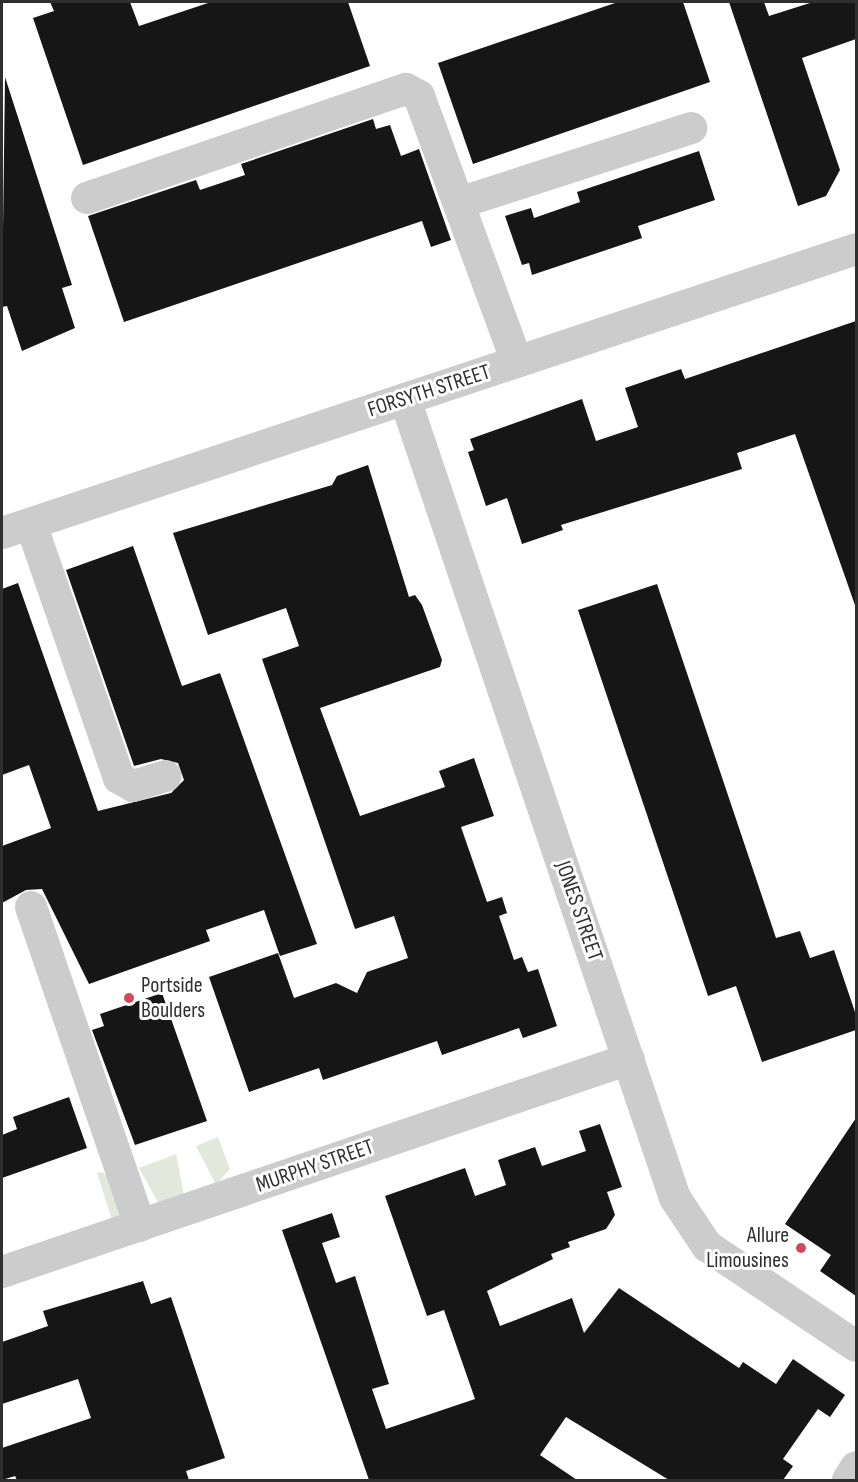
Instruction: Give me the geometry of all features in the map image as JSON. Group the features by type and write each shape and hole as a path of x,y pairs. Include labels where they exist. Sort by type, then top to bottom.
{"street":[{"path":"87,198 406,89 419,96 462,202 517,362"},
{"path":"462,202 691,128"},
{"name":"FORSYTH STREET","path":"2,533 856,249"},
{"name":"JONES STREET","path":"405,399 628,1059 687,1223 707,1246 856,1346"},
{"path":"31,524 119,778 133,786 166,776"},
{"path":"31,908 140,1226"},
{"name":"MURPHY STREET","path":"2,1272 628,1059"},
{"path":"848,1480 856,1467"}],"shaded area":[{"path":"218,1137 230,1169 216,1185 196,1146"},
{"path":"176,1154 184,1195 159,1204 139,1168"},
{"path":"102,1172 115,1184 127,1215 112,1220 97,1173"}],"building":[{"path":"50,2 130,2 139,26 211,2 348,2 370,66 83,165 33,18 54,11"},
{"path":"618,2 683,2 710,82 473,164 438,63"},
{"path":"729,2 764,2 769,16 813,2 856,2 856,39 802,58 840,170 826,196 798,206"},
{"path":"5,77 72,285 62,288 75,328 22,351 7,306 2,307"},
{"path":"373,119 376,129 390,125 401,156 419,149 451,240 431,247 422,221 124,322 88,216 196,180 200,190 245,175 241,164"},
{"path":"699,151 715,200 638,226 642,238 532,275 529,263 522,265 505,216 531,208 534,218 580,202 577,192"},
{"path":"856,321 856,608 795,434 737,453 742,469 561,525 563,530 522,544 507,498 486,506 468,452 474,450 470,439 582,399 596,441 638,427 625,388 681,369 685,379"},
{"path":"368,465 409,597 415,595 422,605 442,660 440,667 320,708 360,816 445,787 439,771 474,758 494,816 461,827 487,902 502,897 507,913 499,916 514,960 522,957 528,972 538,969 557,1026 523,1038 519,1028 442,1055 437,1041 323,1080 319,1068 249,1092 209,977 278,953 294,998 336,983 357,993 367,972 408,958 394,916 355,929 262,659 299,646 286,608 208,635 173,533 332,485 337,476"},
{"path":"133,546 182,686 220,673 317,944 280,956 264,910 206,930 210,941 89,984 42,889 26,890 2,903 2,846 51,828 29,765 2,775 2,589 18,583 98,811 171,793 184,780 178,763 161,759 134,766 66,570"},
{"path":"657,584 776,938 800,931 810,958 834,950 856,1015 856,1030 762,1062 736,986 708,996 578,610"},
{"path":"162,993 207,1121 135,1145 92,1030 104,1026 100,1014"},
{"path":"69,1097 87,1148 2,1178 2,1135 17,1129 13,1117"},
{"path":"856,1118 856,1296 820,1271 831,1255 785,1224"},
{"path":"600,1124 622,1187 607,1192 615,1215 606,1229 568,1242 570,1247 551,1254 553,1259 487,1291 500,1326 572,1298 584,1333 619,1288 739,1368 743,1362 776,1384 793,1359 845,1395 830,1417 818,1409 783,1459 793,1466 783,1480 669,1480 566,1417 540,1455 577,1480 369,1480 282,1230 332,1213 340,1237 322,1243 336,1283 355,1276 389,1384 372,1389 386,1429 475,1399 444,1310 427,1316 385,1196 465,1168 475,1196 506,1185 498,1160 535,1147 542,1166 586,1151 579,1131"},
{"path":"143,1281 151,1304 171,1297 225,1458 186,1471 189,1480 17,1480 15,1476 2,1480 2,1448 91,1418 78,1379 2,1404 2,1342 48,1326 43,1311"}],"place":[{"name":"Portside Boulders","path":"129,998"},
{"name":"Allure Limousines","path":"801,1248"}]}
